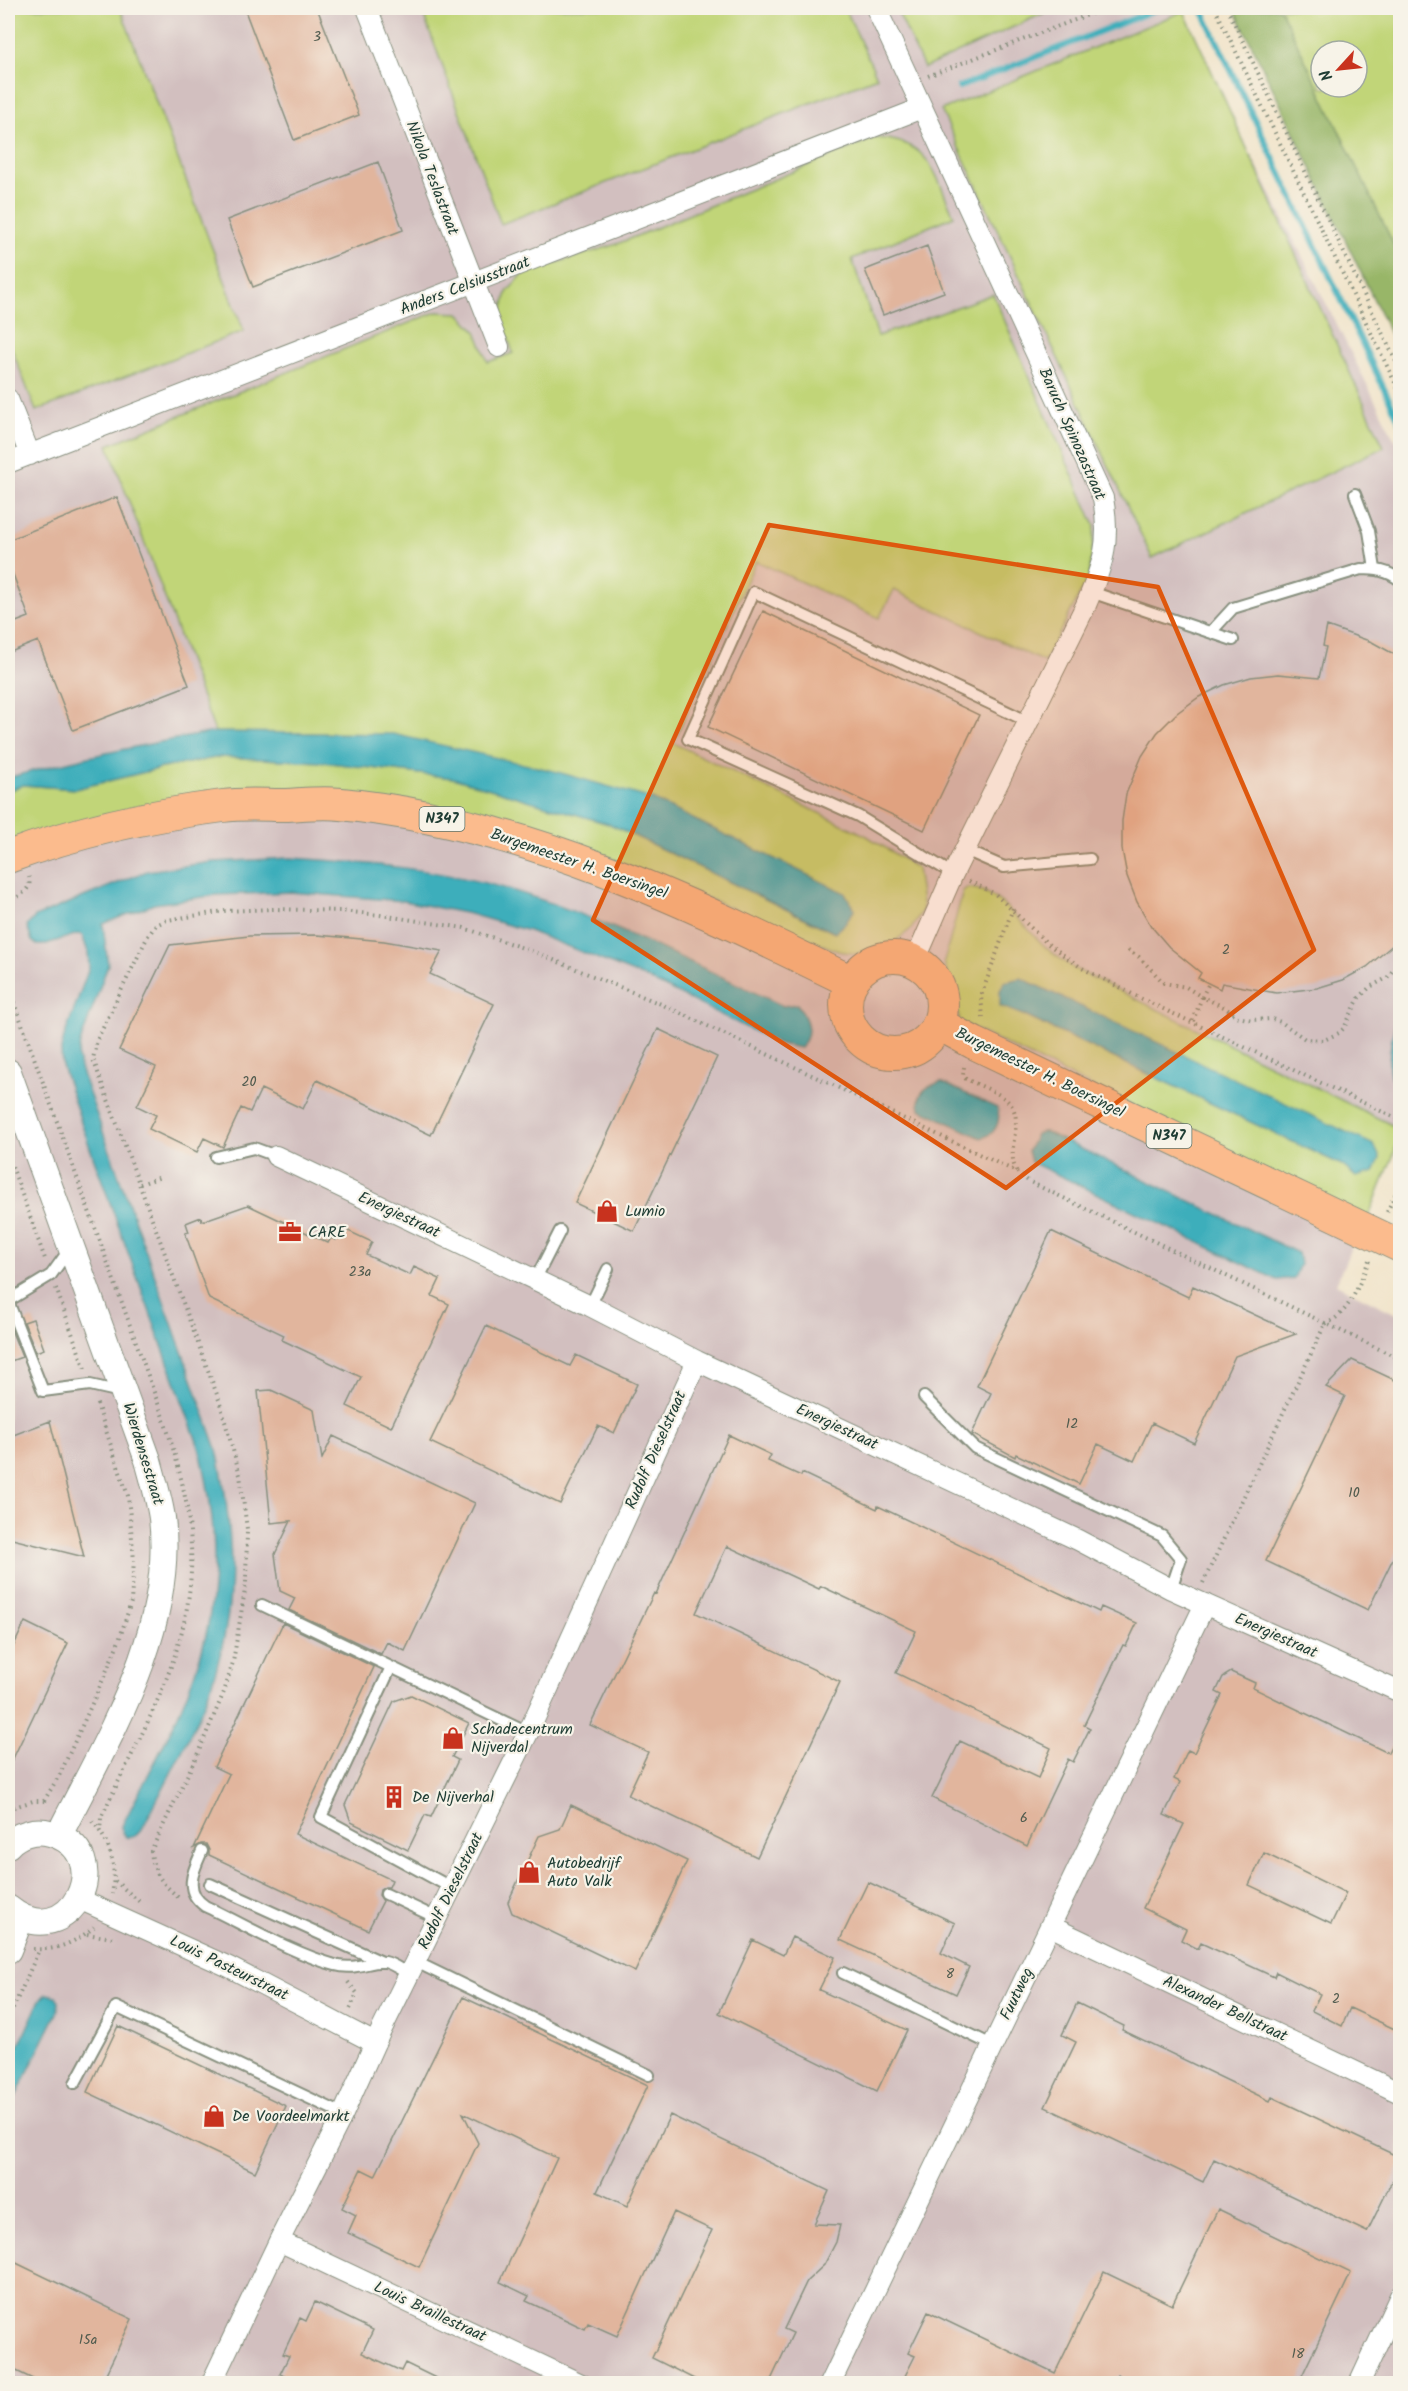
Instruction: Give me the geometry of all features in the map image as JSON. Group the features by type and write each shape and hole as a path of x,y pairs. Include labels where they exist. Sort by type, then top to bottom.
{"main road":[{"name":"Burgemeester H. Boersingel","path":"8,857 120,824 225,806 339,804 429,817 523,841 615,874 708,911 852,982"},
{"path":"904,957 915,961 926,968 940,988 942,1012 939,1024 933,1034 916,1048 895,1053 873,1048 856,1034 850,1024 846,1003 852,982 859,972 879,958 904,957"},
{"name":"Burgemeester H. Boersingel","path":"939,1024 974,1043 1388,1240"}],"street":[{"name":"Nikola Teslastraat","path":"367,8 472,283 499,347"},
{"name":"Baruch Spinozastraat","path":"876,8 1103,498 1107,519 1102,569 953,874 915,961"},
{"name":"Anders Celsiusstraat","path":"8,463 922,108"},
{"path":"8,399 30,455"},
{"name":"Wierdensestraat","path":"8,1072 148,1460 159,1498 162,1528 159,1593 149,1641 132,1686 59,1835"},
{"name":"Energiestraat","path":"276,1156 590,1306 696,1361 1077,1540 1171,1589 1401,1692"},
{"name":"Rudolf Dieselstraat","path":"211,2384 343,2114 375,2043 528,1733 696,1361"},
{"name":"Fuutweg","path":"830,2384 1050,1926 1200,1602"},
{"path":"8,1845 22,1834 47,1832 59,1835 78,1851 85,1875 80,1899 72,1909 51,1921 39,1922 14,1913 8,1950"},
{"name":"Louis Pasteurstraat","path":"80,1899 229,1967 375,2043"},
{"name":"Alexander Bellstraat","path":"1050,1926 1401,2093"},
{"name":"Louis Braillestraat","path":"279,2241 581,2384"},
{"path":"1359,2384 1401,2296"}],"lane":[{"path":"1355,494 1369,531 1375,569"},
{"path":"1211,632 1233,608 1361,569 1375,569 1390,573 1401,580"},
{"path":"953,874 858,816 688,739 754,592 1029,722"},
{"path":"1091,592 1233,640"},
{"path":"965,850 1004,867 1090,859"},
{"path":"216,1157 254,1148 276,1156"},
{"path":"536,1280 560,1231"},
{"path":"71,1247 51,1275 8,1301 43,1391 90,1385 123,1392"},
{"path":"590,1306 608,1269"},
{"path":"924,1397 975,1448 1162,1536 1181,1558 1171,1589"},
{"path":"262,1605 528,1733"},
{"path":"391,1667 321,1817 452,1888"},
{"path":"202,1851 190,1881 194,1894 206,1906 304,1953 335,1965 349,1968 382,1962"},
{"path":"210,1884 382,1962 413,1968 649,2075"},
{"path":"386,1894 437,1918"},
{"path":"843,1973 993,2045"},
{"path":"75,2083 116,2007 343,2114"}],"path":[{"path":"911,82 1106,8"},
{"path":"1215,8 1401,393"},
{"path":"1227,8 1401,370"},
{"path":"953,874 995,894 1067,959 1142,999 1401,1120"},
{"path":"181,1899 155,1872 151,1851 215,1712 233,1662 246,1584 247,1529 240,1475 219,1400 140,1184 96,1072 93,1052 148,936 156,925 167,920 225,912 275,909 340,911 464,928 532,951 661,1004 1401,1359"},
{"path":"1128,950 1139,957 1164,983 1185,987 1245,1020 1272,1018 1305,1039 1324,1040 1344,1028 1359,998 1370,987 1387,978 1401,961"},
{"path":"1193,1021 1208,985"},
{"name":"Wierdensestraat","path":"8,1155 128,1496 134,1560 131,1602 115,1652 60,1774 44,1801"},
{"path":"140,1184 160,1177"},
{"path":"1200,1602 1325,1324 1334,1321 1345,1310 1361,1280 1388,1240"},
{"path":"8,1809 33,1801"},
{"path":"8,2020 39,1950"},
{"path":"340,2025 357,1993 349,1982 341,1978"}],"highlighted area":[{"path":"769,525 1158,587 1314,950 1006,1188 593,920"}],"shaded area":[{"path":"8,8 1177,8 1400,450 1400,1128 1336,1284 1400,1316 1400,2383 8,2384"}],"green space":[{"path":"8,8 120,8 244,331 36,411 8,339"},
{"path":"421,8 845,8 877,77 501,224"},
{"path":"896,8 1055,8 924,68"},
{"path":"1234,8 1280,8 1309,68 1309,99 1324,99 1400,258 1400,354"},
{"path":"1280,8 1400,8 1400,258 1324,99 1369,99 1369,39 1309,39 1309,68"},
{"path":"1184,11 1384,447 1152,558 941,110"},
{"path":"875,138 894,140 919,152 935,173 954,216 852,259 878,336 993,294 1095,526 1089,577 1044,662 894,590 879,618 756,561 673,743 867,836 917,868 923,909 911,929 894,942 857,954 838,951 623,864 548,831 503,826 327,797 8,840 8,791 23,785 75,789 220,757 323,762 453,778 612,825 835,933 855,909 393,734 215,732 108,445 436,312 459,313 476,331 488,362 513,353 501,316 507,292 524,273 617,244"},
{"path":"967,888 990,895 1012,912 1050,951 1073,968 1400,1129 1394,1154 1367,1220 960,1022 944,962 963,891","holes":["1023,1015 1380,1158 1356,1177 1342,1165"]}],"water":[{"path":"215,732 393,734 554,771 652,799 845,893 855,909 845,924 835,933 612,825 453,778 323,762 220,757 75,789 23,785 8,791 8,778 111,752"},
{"path":"290,858 374,864 457,877 511,890 615,928 783,1006 797,1004 806,1020 808,1032 800,1048 780,1044 644,977 529,931 470,914 404,901 290,892 217,895 154,904 103,924 108,965 80,1043 78,1057 80,1068 217,1449 224,1484 231,1552 227,1618 221,1651 211,1684 198,1718 142,1829 136,1836 126,1837 122,1826 163,1746 198,1663 205,1637 213,1584 213,1530 200,1450 62,1066 61,1050 64,1037 89,968 88,952 82,935 78,934 37,945 32,941 27,926 35,917 147,871 213,862"},
{"path":"1021,978 1374,1145 1380,1158 1374,1172 1356,1177 1342,1165 1000,1006 1000,991 1004,982"},
{"path":"1400,1011 1400,1090 1390,1074 1389,1060 1395,1024"},
{"path":"941,1082 997,1108 999,1118 994,1131 981,1138 920,1109 921,1094"},
{"path":"1046,1132 1298,1253 1300,1264 1294,1278 1277,1280 1031,1162 1028,1151 1036,1134"},
{"path":"46,1994 56,1996 59,2002 58,2011 8,2112 8,2069 40,2000"}],"building":[{"path":"244,8 317,8 359,115 294,140"},
{"path":"378,162 403,230 253,287 227,220"},
{"path":"927,246 944,292 883,315 865,270"},
{"path":"117,497 189,685 73,730 38,641 8,653 8,625 29,617 8,561 8,540"},
{"path":"763,611 979,715 924,830 708,727"},
{"path":"1327,626 1372,642 1401,658 1401,938 1367,967 1343,980 1317,988 1276,993 1222,983 1220,989 1198,978 1201,973 1169,947 1151,926 1137,902 1127,876 1122,849 1122,821 1126,794 1142,756 1157,733 1177,713 1199,697 1224,685 1251,677 1278,674 1319,678 1326,647 1323,646"},
{"path":"317,935 384,941 442,951 430,974 494,1004 431,1135 317,1080 303,1109 261,1089 250,1112 241,1108 223,1147 204,1138 197,1152 149,1129 156,1115 137,1106 156,1067 119,1050 170,945 249,936"},
{"path":"658,1029 717,1057 634,1231 575,1203"},
{"path":"248,1205 328,1243 331,1238 336,1240 342,1228 372,1242 366,1255 410,1275 414,1267 440,1279 432,1296 449,1304 391,1427 347,1406 361,1377 282,1340 284,1335 209,1299 185,1233 189,1232 186,1223 201,1217 202,1221"},
{"path":"1051,1231 1188,1297 1193,1286 1296,1334 1235,1356 1194,1443 1152,1423 1134,1461 1098,1444 1079,1484 1016,1454 1015,1457 972,1434 991,1393 977,1386"},
{"path":"33,1319 44,1349 36,1352 24,1322"},
{"path":"486,1326 570,1366 576,1355 637,1384 614,1433 598,1426 560,1504 430,1442"},
{"path":"10,1327 22,1357 8,1362 8,1328"},
{"path":"1352,1360 1401,1383 1401,1542 1368,1610 1266,1561 1345,1396 1326,1387"},
{"path":"271,1390 314,1410 322,1459 333,1436 475,1503 405,1651 387,1642 381,1654 289,1610 295,1598 280,1591 275,1554 291,1521 271,1523 258,1391"},
{"path":"50,1421 84,1557 8,1538 8,1437"},
{"path":"729,1435 771,1455 768,1461 801,1476 802,1473 877,1509 878,1506 1099,1612 1101,1607 1137,1623 1126,1646 1123,1645 1084,1725 1090,1728 1073,1762 1068,1759 1027,1846 932,1798 960,1741 1038,1778 1051,1748 896,1673 916,1631 821,1586 819,1589 727,1546 696,1613 840,1682 757,1857 628,1795 648,1752 590,1725 654,1593 656,1594"},
{"path":"25,1622 68,1643 8,1769 8,1658"},
{"path":"283,1623 374,1667 295,1834 392,1880 389,1887 380,1890 379,1895 383,1901 368,1930 209,1855 206,1844 194,1848 229,1774 214,1767"},
{"path":"1231,1672 1255,1683 1253,1688 1388,1753 1401,1728 1401,2032 1350,2008 1342,2026 1312,2011 1320,1994 1276,1972 1274,1977 1201,1943 1198,1949 1181,1940 1186,1929 1143,1908 1184,1824 1164,1815 1180,1782 1174,1779 1188,1750 1194,1753 1222,1695 1216,1692 1223,1677","holes":["1264,1853 1346,1893 1331,1924 1249,1885"]},
{"path":"411,1695 469,1723 452,1757 458,1760 431,1817 425,1815 408,1850 351,1822 345,1805 394,1701"},
{"path":"571,1805 687,1861 635,1972 512,1913 508,1902 539,1836 560,1829"},
{"path":"868,1882 955,1923 941,1953 969,1967 956,1994 840,1940"},
{"path":"792,1937 835,1957 819,1990 907,2030 877,2091 719,2013 753,1940 783,1955"},
{"path":"463,1997 648,2085 597,2192 627,2206 670,2115 829,2191 814,2224 840,2225 836,2242 824,2265 807,2281 784,2329 793,2333 769,2384 704,2384 652,2358 712,2230 674,2212 617,2336 588,2323 585,2329 526,2301 529,2296 500,2282 557,2158 463,2113 478,2143 419,2267 348,2233 356,2215 342,2208 361,2169 375,2176"},
{"path":"1077,2003 1124,2026 1122,2030 1270,2101 1272,2097 1401,2158 1401,2163 1367,2232 1214,2159 1203,2182 1045,2107 1076,2042 1062,2035"},
{"path":"118,2026 286,2106 255,2172 87,2092"},
{"path":"1218,2209 1351,2273 1298,2384 1135,2384 1118,2375 1114,2384 901,2384 915,2356 908,2353 928,2312 1055,2373 1104,2272 1172,2305"},
{"path":"8,2259 132,2319 101,2384 43,2384 8,2367"},
{"path":"315,2302 373,2330 362,2353 401,2371 405,2363 448,2384 300,2384 280,2374 289,2356 283,2354 300,2318 306,2321"}],"waterway":[{"path":"959,87 1160,8"},
{"path":"1201,8 1400,422"}],"place":[{"name":"Lumio","path":"607,1211"},
{"name":"CARE","path":"290,1232"},
{"name":"Schadecentrum Nijverdal","path":"453,1738"},
{"name":"De Nijverhal","path":"394,1797"},
{"name":"Autobedrijf Auto Valk","path":"529,1872"},
{"name":"De Voordeelmarkt","path":"214,2116"}]}
